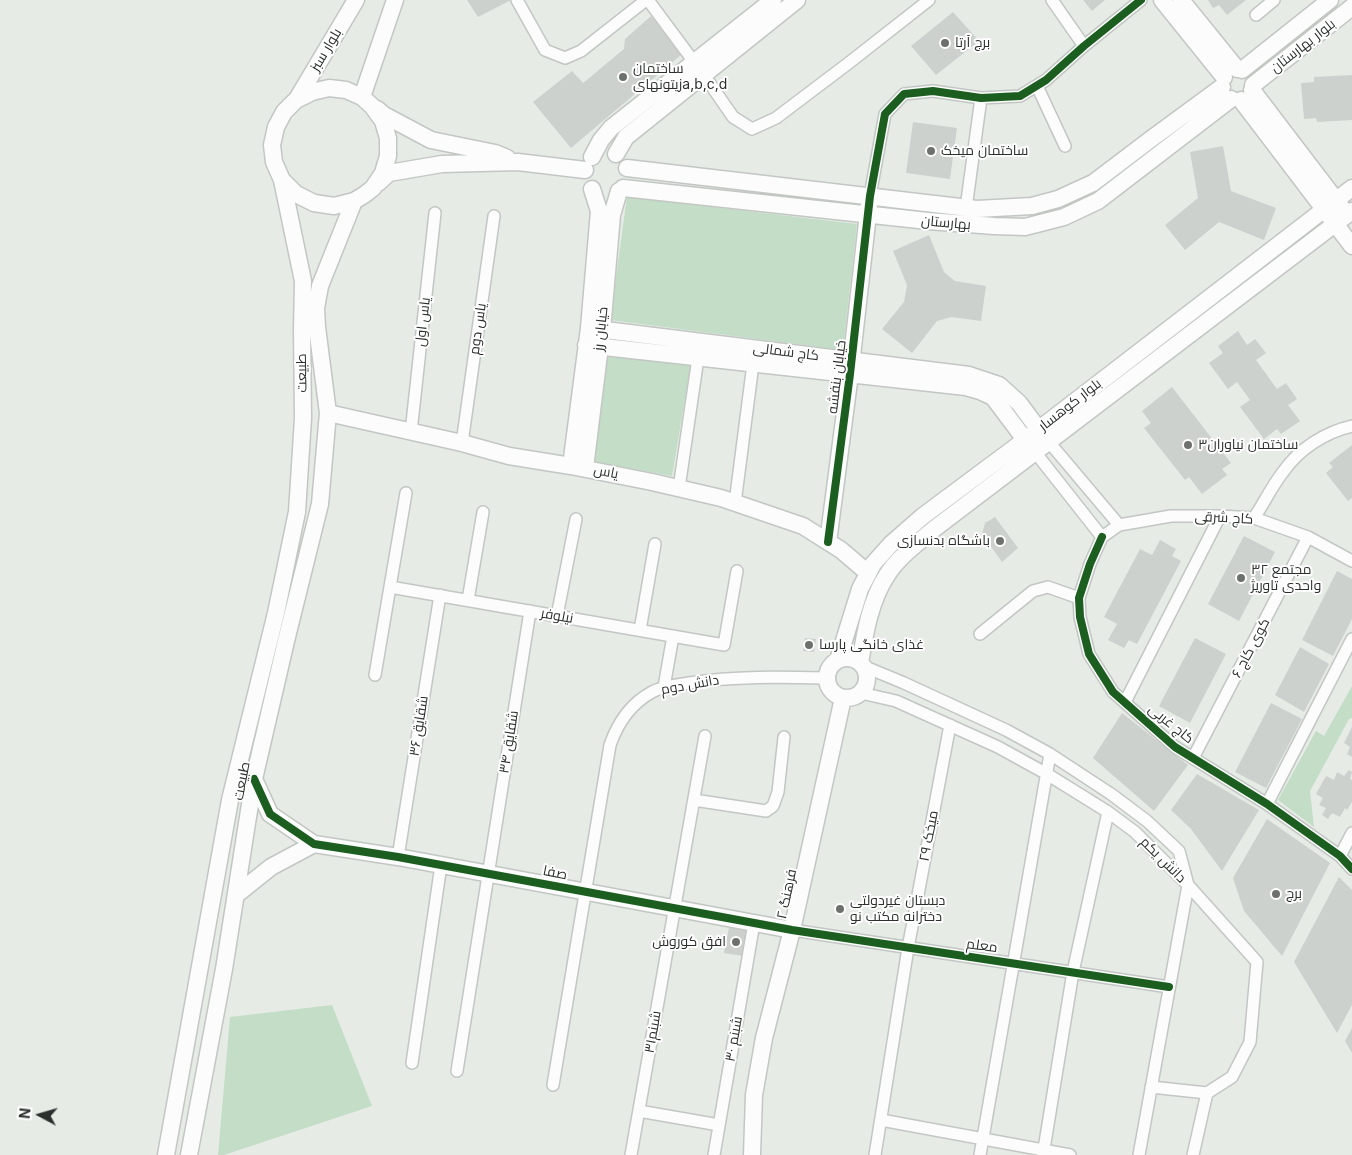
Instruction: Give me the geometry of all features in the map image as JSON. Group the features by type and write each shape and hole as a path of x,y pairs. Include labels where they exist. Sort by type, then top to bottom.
{"main road":[{"name":"بلوار سبز","path":"296,100 356,0"},
{"path":"367,102 395,0"},
{"path":"616,154 626,137 773,0"},
{"path":"518,162 496,153 431,140 384,115 367,102 346,90 329,88 312,92 296,100 284,112 276,127 272,144 274,162 282,180 296,194 314,204 334,206 354,201 364,195 389,173 415,168 442,164 518,162 589,164 599,154 606,152 616,154 624,161 628,168 628,175 621,189 611,194 604,195 592,189 586,177 589,164 611,128 798,0"},
{"path":"1162,0 1238,85"},
{"path":"1181,0 1238,85 1330,205 1347,218 1352,246"},
{"name":"بلوار بهارستان","path":"1238,85 1314,7 1330,0"},
{"name":"بلوار بهارستان","path":"1238,85 1352,7"},
{"name":"بهارستان","path":"628,168 966,208 1032,206 1058,199 1093,184 1151,139 1238,85"},
{"name":"بهارستان","path":"621,189 928,221 1025,227 1064,217 1098,201 1238,85"},
{"path":"367,102 383,120 388,138 388,156 383,173 372,188"},
{"name":"طبیعت","path":"166,1155 230,800 276,613 297,512 303,418 303,281 282,180"},
{"name":"بلوار کوهسار","path":"861,664 867,627 876,595 887,574 903,556 1030,446 1352,188"},
{"name":"خیابان رز","path":"592,189 600,212 595,329"},
{"name":"خیابان رز","path":"578,467 595,329 612,215 621,189"},
{"name":"خیابان بنفشه","path":"828,542 851,367 870,196"},
{"name":"طبیعت","path":"189,1155 224,969 254,779 320,504 328,413 316,327 316,308 320,286 354,201"},
{"name":"بلوار کوهسار","path":"1044,435 1347,218"},
{"name":"کاج شمالی","path":"595,329 851,367 966,387 993,397 1030,446"},
{"name":"کاج شمالی","path":"593,346 753,364 851,367 969,375 999,386 1019,403 1044,435"},
{"name":"یاس","path":"328,413 462,443 509,456 578,467 720,498 803,526 841,550 868,573"},
{"name":"بلوار کوهسار","path":"838,660 860,588 873,564 891,544 923,516 1030,446"},
{"path":"849,658 861,664 867,677 864,688 855,697 843,698 829,689 826,678 830,667 838,660 849,658"},
{"name":"فرهنگ ۲","path":"752,1155 754,1095 762,1047 792,930 843,698"},
{"path":"236,895 272,866 314,844 270,814 254,779"},
{"name":"صفا","path":"314,844 398,856 792,930"}],"street":[{"path":"517,0 545,50 565,58 581,51 647,0 699,68 733,117 752,129 776,118 929,0"},
{"path":"1052,0 1084,46"},
{"path":"870,196 885,114 904,94 933,91 981,98 1020,96 1046,80 1084,46 1141,0"},
{"path":"1256,15 1274,0"},
{"path":"1037,86 1065,146"},
{"path":"966,208 981,98"},
{"name":"یاس اول","path":"411,432 436,213"},
{"name":"یاس دوم","path":"462,443 494,216"},
{"path":"679,488 698,358"},
{"path":"734,503 753,364"},
{"path":"1254,518 1283,472 1298,454 1322,437 1352,426"},
{"path":"1030,446 1102,537 1118,525 1044,435"},
{"path":"375,675 406,492"},
{"path":"468,600 483,512"},
{"name":"کاج شرقی","path":"1118,525 1171,516 1254,518 1308,537 1352,561"},
{"path":"1125,702 1220,516"},
{"path":"557,616 576,519"},
{"name":"کاج غربی","path":"1102,537 1090,564 1079,598 1080,617 1089,654 1113,692 1175,747 1267,804 1340,856 1352,869"},
{"name":"کوی کاج ۶","path":"1193,758 1308,537"},
{"path":"640,630 655,544"},
{"name":"نیلوفر","path":"390,587 724,645 737,571"},
{"path":"980,634 1033,591 1048,587 1079,598"},
{"name":"شقایق ۳۶","path":"398,856 440,596"},
{"name":"شقایق ۳۴","path":"457,1071 530,611"},
{"path":"664,687 672,636"},
{"path":"1267,804 1352,639"},
{"name":"دانش یکم","path":"861,664 1006,730 1050,754 1111,794 1147,821 1178,851 1188,885"},
{"name":"دانش دوم","path":"553,1086 610,745 616,728 625,714 652,692 664,687 717,679 766,676 826,678"},
{"name":"دانش یکم","path":"860,693 896,701 998,747 1047,774 1136,832 1188,885"},
{"name":"میخک ۲۹","path":"875,1155 908,948 950,725"},
{"name":"شبنم۳۱","path":"631,1155 706,736"},
{"path":"694,800 766,811 773,806 778,792 784,737"},
{"path":"980,1155 1050,754"},
{"path":"1043,1152 1073,972 1108,812"},
{"path":"1340,856 1352,833"},
{"path":"412,1063 441,864"},
{"path":"1139,1155 1188,885"},
{"path":"1151,1087 1207,1093 1232,1077 1250,1042 1257,962 1188,885"},
{"name":"شبنم ۳۰","path":"714,1155 754,923"},
{"name":"معلم","path":"792,930 1169,987"},
{"path":"1193,1155 1207,1093"},
{"path":"639,1111 719,1125"},
{"path":"881,1120 1043,1152 1070,1155"}],"green space":[{"path":"627,197 857,224 843,350 610,320"},
{"path":"606,357 691,363 672,476 592,461"},
{"path":"1352,686 1352,718 1349,719 1310,791 1314,827 1278,800 1316,731 1324,736"},
{"path":"332,1005 372,1106 224,1155 218,1155 230,1017"}],"building":[{"path":"467,0 511,0 478,17"},
{"path":"1083,0 1105,0 1092,11"},
{"path":"1208,0 1246,0 1227,15 1219,5 1213,8"},
{"name":"برج آرتا","path":"953,12 979,41 936,75 911,46"},
{"name":"ساختمان زیتونهایa,b,c,d","path":"651,16 681,55 571,148 533,102 572,71 583,83 624,49 625,39"},
{"path":"1352,75 1352,120 1317,122 1316,118 1304,119 1301,83 1314,82 1314,77"},
{"name":"ساختمان میخک","path":"913,122 957,128 950,179 906,173"},
{"path":"1223,146 1231,191 1276,208 1264,240 1219,222 1185,250 1165,225 1198,198 1190,152"},
{"path":"929,235 944,272 955,281 986,286 981,321 951,317 937,321 912,353 882,329 904,302 907,285 893,251"},
{"path":"1238,331 1247,345 1255,339 1266,353 1256,360 1277,389 1286,383 1297,399 1288,405 1300,421 1281,434 1277,429 1264,439 1240,407 1250,400 1237,382 1228,389 1209,363 1223,353 1218,346"},
{"name":"ساختمان نیاوران۳","path":"1172,387 1231,463 1222,469 1227,475 1202,494 1189,477 1185,480 1144,428 1151,423 1142,411"},
{"path":"1352,445 1352,498 1348,501 1326,473 1333,467 1329,463"},
{"name":"باشگاه بدنسازی","path":"995,517 1018,548 1002,562 982,534 985,523"},
{"name":"مجتمع ۳۲ واحدی تاوریژ","path":"1244,536 1275,552 1239,621 1208,604"},
{"path":"1160,540 1176,549 1172,556 1181,561 1137,644 1129,640 1124,648 1108,640 1117,624 1104,617 1140,549 1152,555"},
{"path":"1337,571 1352,579 1352,619 1333,656 1302,640"},
{"name":"غذای خانگی پارسا","path":"805,638 816,639 814,652 803,651"},
{"path":"1195,638 1226,654 1190,723 1159,706"},
{"path":"1300,647 1329,664 1304,712 1275,695"},
{"path":"1271,703 1302,719 1266,788 1235,772"},
{"path":"1122,713 1188,765 1154,811 1093,758"},
{"path":"1352,727 1352,757 1347,754 1350,747 1344,743"},
{"path":"1349,770 1352,772 1350,779 1352,780 1352,802 1347,810 1345,808 1340,817 1332,813 1328,819 1322,815 1326,808 1319,805 1323,798 1316,794 1326,776 1334,780 1337,772 1344,776"},
{"path":"1197,774 1259,810 1222,871 1191,829 1171,810"},
{"name":"برج","path":"1267,819 1330,863 1282,956 1244,911 1233,878"},
{"name":"برج","path":"1339,877 1352,890 1352,1005 1337,1033 1294,962"},
{"name":"افق کوروش","path":"729,927 748,931 743,956 724,953"},
{"path":"1352,1028 1352,1053 1345,1041"}],"cycle path":[{"path":"828,542 850,374 870,196 885,114 904,94 933,91 981,98 1020,96 1046,80 1084,46 1141,0"},
{"path":"1102,537 1090,564 1079,598 1080,617 1089,654 1113,692 1175,747 1267,804 1340,856 1352,869"},
{"path":"254,779 270,814 314,844 398,857 792,930 1169,987"}],"place":[{"name":"برج آرتا","path":"945,43"},
{"name":"ساختمان زیتونهایa,b,c,d","path":"623,77"},
{"name":"ساختمان میخک","path":"931,151"},
{"name":"ساختمان نیاوران۳","path":"1188,445"},
{"name":"باشگاه بدنسازی","path":"1000,541"},
{"name":"مجتمع ۳۲ واحدی تاوریژ","path":"1241,578"},
{"name":"غذای خانگی پارسا","path":"809,645"},
{"name":"برج","path":"1276,894"},
{"name":"دبستان غیردولتی دخترانه مکتب نو","path":"840,909"},
{"name":"افق کوروش","path":"736,942"}]}
